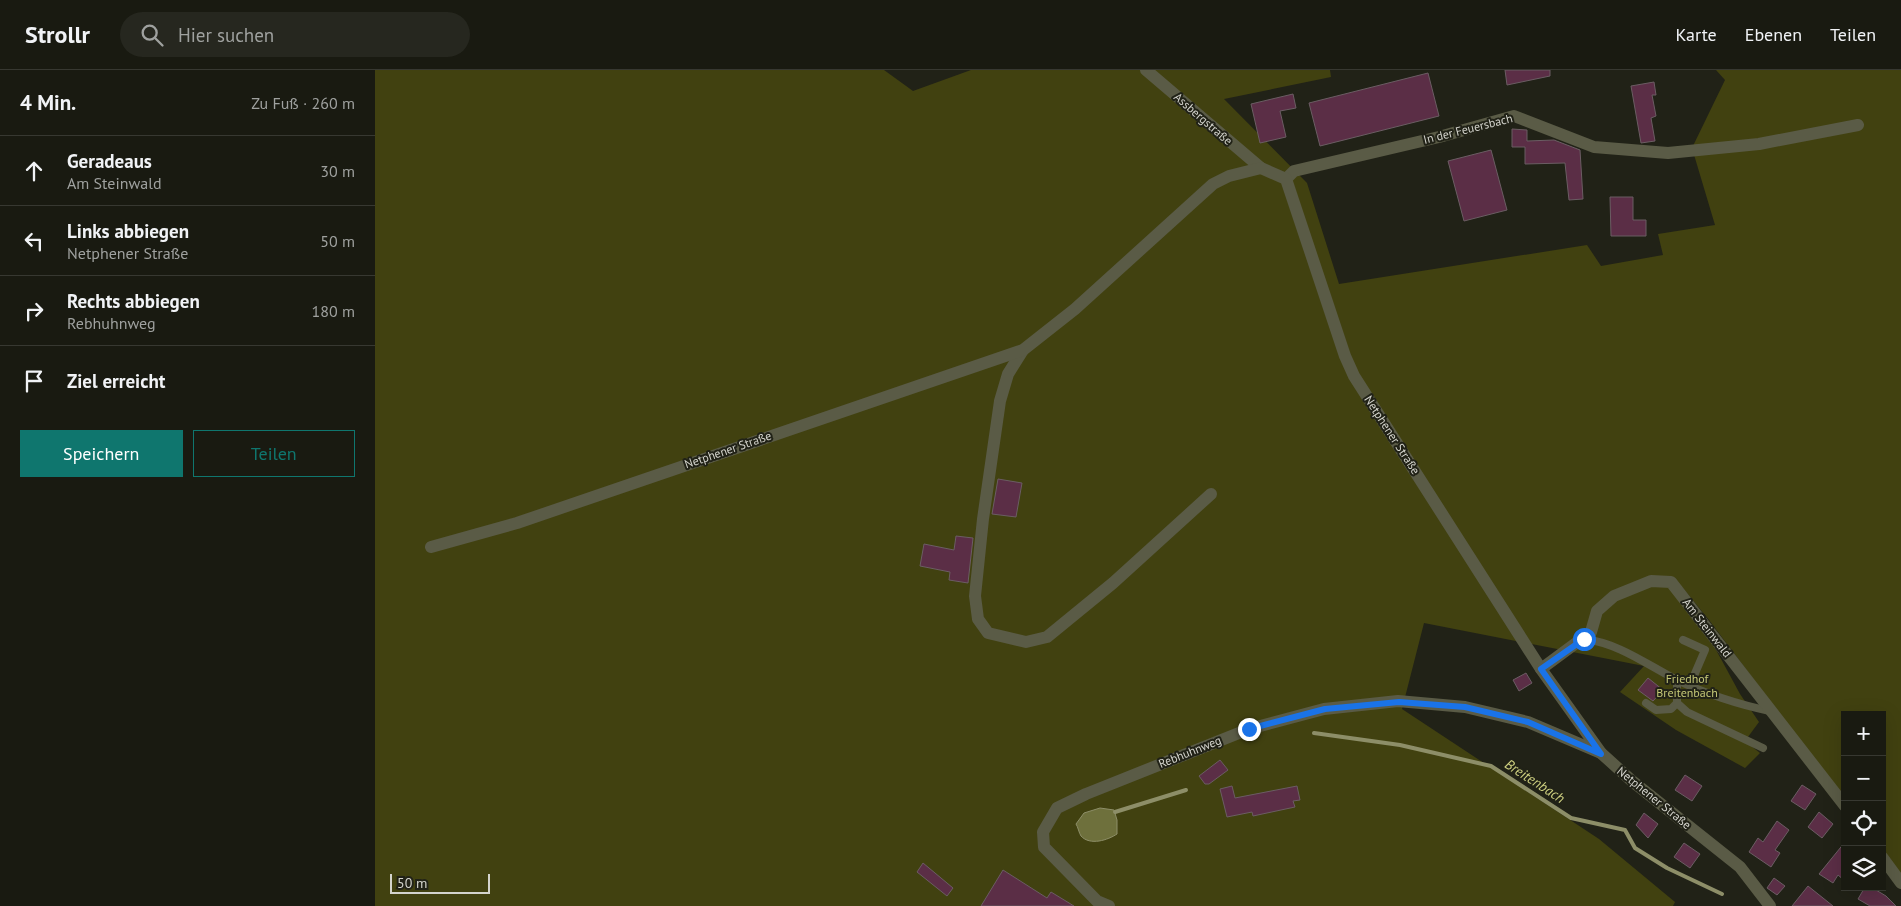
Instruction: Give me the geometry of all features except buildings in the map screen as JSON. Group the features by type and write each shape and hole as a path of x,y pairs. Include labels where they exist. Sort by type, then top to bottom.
{"street":[{"name":"Assbergstraße","path":"1146,70 1261,168"},
{"name":"In der Feuersbach","path":"1286,179 1294,170 1439,136 1514,116 1594,147 1668,153 1759,144 1858,125"},
{"path":"1261,168 1286,179"},
{"name":"Netphener Straße","path":"431,547 517,524 1023,350 1075,309 1213,184 1229,176 1261,168"},
{"name":"Netphener Straße","path":"1286,179 1345,356 1354,376 1541,669 1601,754 1741,867 1770,906"},
{"name":"Netphener Straße","path":"1023,350 1009,374 1000,401 983,519 975,596 977,619 988,633 1026,642 1047,637 1113,583 1211,494"},
{"name":"Am Steinwald","path":"1541,669 1584,639 1591,632 1597,611 1614,596 1651,581 1671,582 1841,801"},
{"name":"Rebhuhnweg","path":"1109,906 1097,901 1044,847 1043,832 1057,808 1086,794 1249,729 1325,709 1399,702 1465,707 1528,722 1601,754"},
{"path":"1886,862 1901,883"}],"lane":[{"path":"1584,639 1597,641 1622,650 1677,680 1745,706 1771,711"},
{"path":"1683,640 1705,650 1690,685"},
{"path":"1646,703 1656,710 1671,710 1677,703 1677,680"},
{"path":"1677,703 1687,712 1763,748"}],"green space":[{"name":"Friedhof Breitenbach","path":"375,70 884,70 913,91 971,70 1330,70 1331,77 1224,99 1307,183 1339,284 1587,245 1601,266 1663,255 1658,234 1715,225 1692,148 1725,80 1716,70 1901,70 1901,876 1886,856 1886,711 1841,711 1841,796 1682,587 1740,694 1759,722 1745,741 1760,753 1745,768 1676,730 1620,692 1644,666 1424,623 1402,709 1599,839 1675,902 1673,906 375,906"}],"shaded area":[{"path":"1100,808 1114,810 1117,820 1117,834 1099,841 1089,841 1081,836 1076,824 1084,813"}],"waterway":[{"name":"Breitenbach","path":"1314,733 1400,745 1491,766 1571,818 1625,830 1635,848 1667,868 1722,894"},
{"name":"Breitenbach","path":"1115,812 1186,790"}],"route":[{"path":"1249,729 1325,709 1399,702 1465,707 1528,722 1601,754 1541,669 1584,639"}]}
